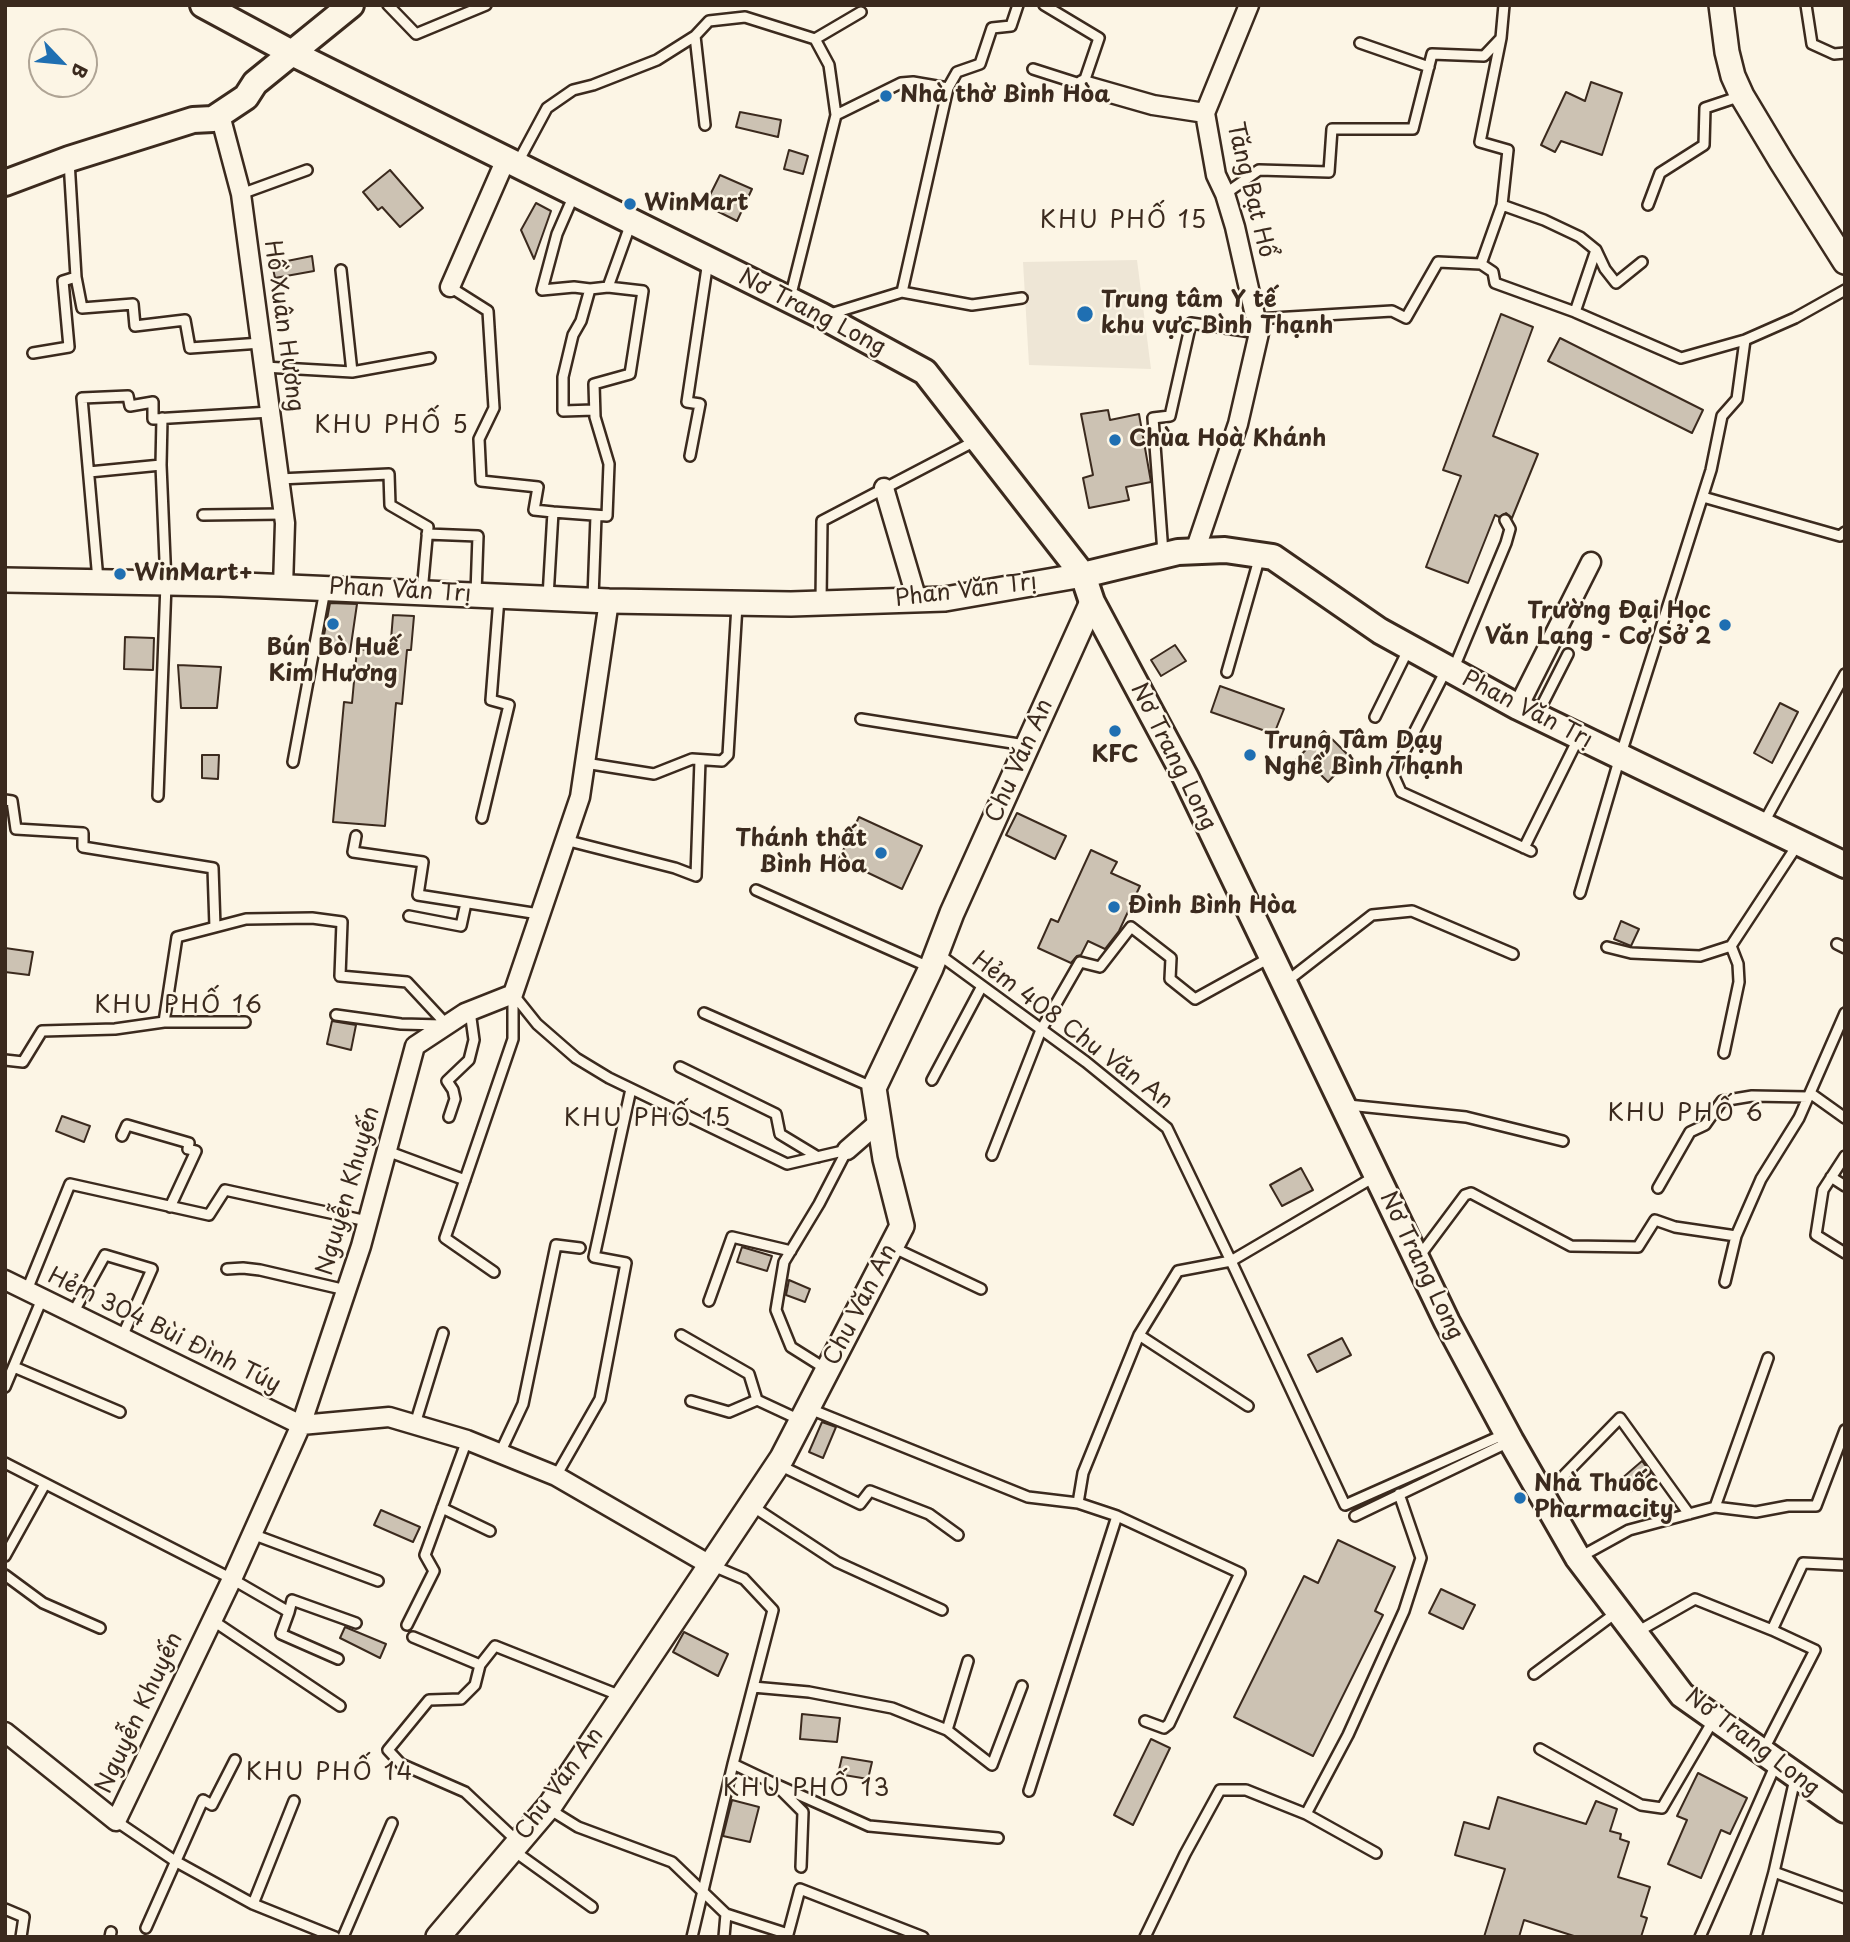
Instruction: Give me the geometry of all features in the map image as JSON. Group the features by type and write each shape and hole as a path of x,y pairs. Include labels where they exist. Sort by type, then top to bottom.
{"main road":[{"name":"Nơ Trang Long","path":"204,5 292,53 822,316 925,372 1083,575 1091,602 1186,778 1447,1322 1578,1558 1682,1695 1845,1810"},
{"path":"5,183 69,159 193,120 213,119 246,97 255,83 351,5"},
{"path":"193,120 206,105 239,85 255,83"},
{"name":"Phan Văn Trị","path":"1083,575 1163,555 1195,551 1225,550 1273,556 1380,631 1449,670 1527,712 1845,865"}],"street":[{"name":"Tăng Bạt Hổ","path":"1195,551 1238,424 1257,326 1225,194 1216,175 1205,113 1249,5"},
{"path":"1721,5 1727,52 1742,96 1845,262"},
{"path":"1083,85 1153,105 1205,113"},
{"name":"Hồ Xuân Hương","path":"220,115 241,194 284,514 283,587"},
{"path":"450,286 512,162"},
{"path":"884,488 917,600"},
{"path":"1527,712 1591,562"},
{"name":"Phan Văn Trị","path":"5,580 325,588 601,601 821,603 944,599 1083,575"},
{"path":"513,994 580,797 601,601"},
{"name":"Chu Văn An","path":"438,1937 548,1808 750,1506 805,1414 902,1226 885,1159 874,1088 1091,602"},
{"name":"Nguyễn Khuyến","path":"116,1821 232,1579 301,1425 367,1221 415,1046 470,1011 513,994"},
{"path":"847,1150 879,1122"},
{"name":"Hẻm 304 Bùi Đình Túy","path":"5,1280 301,1425"},
{"path":"301,1425 389,1417 467,1440 556,1476 710,1564"},
{"path":"5,1732 116,1821"}],"lane":[{"path":"388,5 416,34 486,5"},
{"path":"902,292 948,88 957,72 980,64 992,28 1011,26 1017,5"},
{"path":"1034,69 1083,85 1099,38 1044,5"},
{"path":"1481,264 1502,205 1508,150 1480,142 1501,38 1504,5"},
{"path":"1806,5 1812,44 1834,54 1845,53"},
{"path":"815,39 860,12"},
{"path":"512,162 547,108 573,90 657,60 695,36 709,21 745,17 815,39 829,65 836,115 789,300"},
{"path":"695,36 705,125"},
{"path":"1225,194 1259,170 1329,172 1332,129 1413,129 1432,54 1484,56 1501,38"},
{"path":"1360,43 1429,67"},
{"path":"836,115 901,83 914,82 948,88"},
{"path":"1648,205 1660,173 1704,145 1705,108 1742,96"},
{"path":"69,159 76,276 82,308 133,304 135,326 185,320 190,348 261,343"},
{"path":"241,194 307,170"},
{"path":"450,286 488,311 494,408 479,439 481,481 538,487 534,510 607,516 609,464 594,410 594,384 630,374 643,291 608,287 542,290 557,234 576,192"},
{"path":"1502,205 1580,237 1596,250 1605,269 1616,283 1642,262"},
{"path":"608,287 632,222"},
{"path":"1575,312 1596,250"},
{"path":"690,456 700,404 687,402 708,259"},
{"path":"1163,555 1153,418 1170,416 1191,323 1257,326 1392,311 1406,318 1438,262 1481,264 1493,272 1495,284 1575,312 1681,358 1745,340 1795,318 1845,290"},
{"path":"341,271 352,372"},
{"path":"33,353 69,348 63,281 76,276"},
{"path":"590,289 581,321 573,335 563,377 563,411 594,410"},
{"path":"822,316 902,292 972,305 1022,298"},
{"path":"1580,893 1620,757 1712,470 1721,416 1737,399 1745,340"},
{"path":"264,367 352,372 430,358"},
{"path":"99,582 82,398 128,396 130,406 153,402 158,419 166,584 158,796"},
{"path":"158,419 270,412"},
{"path":"821,603 822,521 978,439"},
{"path":"89,472 161,465"},
{"path":"279,480 389,474 390,505 428,527 422,592"},
{"path":"1703,497 1840,536 1845,532"},
{"path":"548,598 553,512"},
{"path":"203,515 284,514"},
{"path":"596,516 601,601"},
{"path":"1505,520 1510,529 1506,542 1449,670 1393,774 1401,792 1528,849 1579,737"},
{"path":"427,534 478,536 476,595"},
{"path":"1227,672 1261,555"},
{"path":"293,762 325,588"},
{"path":"482,817 509,705 491,700 499,596"},
{"path":"585,763 654,774 692,759 722,761 728,755 737,603"},
{"path":"1375,717 1409,648"},
{"path":"1527,712 1568,654"},
{"path":"1762,825 1845,674"},
{"path":"861,719 1027,745"},
{"path":"565,840 675,868 696,876 700,760"},
{"path":"5,800 12,801 16,829 83,833 83,847 213,868 215,927"},
{"path":"356,836 353,852 423,862 418,895 540,914"},
{"path":"1607,947 1631,953 1700,956 1731,946 1799,843"},
{"name":"Hẻm 408 Chu Văn An","path":"756,890 933,960 982,986 1086,1062 1167,1128 1345,1504 1509,1438"},
{"path":"409,916 461,926 466,903"},
{"path":"1285,983 1372,915 1412,911 1513,954"},
{"path":"164,1022 177,937 246,919 312,918 342,922 340,976 407,982 447,1025"},
{"path":"992,1155 1041,1030 1080,962 1100,967 1131,927 1171,958 1170,979 1195,999 1271,957"},
{"path":"1724,1053 1739,982 1738,964 1731,946"},
{"path":"932,1080 982,986"},
{"path":"513,994 537,1024 576,1058 631,1089 787,1164 847,1150"},
{"path":"494,1272 445,1237 513,1039 513,994"},
{"path":"449,1117 455,1099 447,1081 469,1060 474,1040 470,1011"},
{"path":"704,1013 874,1088"},
{"path":"1725,1282 1736,1236 1760,1179 1799,1118 1845,1013"},
{"path":"335,1015 401,1024 447,1025"},
{"path":"5,1060 23,1062 42,1031 114,1029 164,1022 245,1022"},
{"path":"680,1068 776,1114 780,1134 818,1157"},
{"path":"556,1476 600,1399 626,1263 594,1257 631,1089"},
{"path":"1658,1188 1690,1132 1705,1125 1723,1101 1752,1096 1809,1095 1845,1118"},
{"path":"1343,1105 1466,1117 1563,1141"},
{"path":"122,1136 127,1125 189,1143 188,1149 196,1151 170,1207"},
{"path":"828,1370 792,1347 776,1310 784,1262 847,1150"},
{"path":"387,1151 465,1180"},
{"path":"1845,1156 1823,1190 1816,1236 1845,1253"},
{"path":"1078,1503 1083,1473 1139,1335 1178,1271 1231,1261 1376,1175"},
{"path":"1831,1177 1845,1186"},
{"path":"5,1387 14,1367 70,1184 209,1215 225,1190 367,1221"},
{"path":"1417,1259 1465,1195 1471,1193 1571,1246 1638,1247 1655,1220 1675,1227 1736,1236"},
{"path":"709,1301 732,1237 791,1251"},
{"path":"500,1454 523,1404 556,1245 580,1248"},
{"path":"891,1247 981,1289"},
{"path":"73,1313 105,1255 152,1269 122,1337"},
{"path":"227,1269 260,1270 346,1290"},
{"path":"415,1424 443,1333"},
{"path":"681,1335 749,1374 757,1400"},
{"path":"1139,1335 1248,1406"},
{"path":"1715,1507 1768,1358"},
{"path":"14,1367 120,1412"},
{"path":"691,1401 729,1412 757,1400 805,1414 1028,1497 1078,1503 1117,1516 1240,1573 1169,1724 1164,1728 1145,1721"},
{"path":"1543,1497 1620,1418 1689,1514"},
{"path":"1578,1558 1629,1530 1715,1507 1756,1512 1788,1506 1816,1506 1845,1430"},
{"path":"1355,1516 1509,1438"},
{"path":"407,1625 434,1570 425,1555 467,1440"},
{"path":"5,1463 232,1579 289,1612"},
{"path":"777,1464 860,1504 870,1490 929,1514 958,1535"},
{"path":"5,1556 45,1484"},
{"path":"1306,1814 1348,1735 1404,1611 1421,1558 1399,1494"},
{"path":"750,1506 837,1562 942,1610"},
{"path":"442,1508 490,1531"},
{"path":"1029,1791 1117,1516"},
{"path":"252,1534 378,1581"},
{"path":"1772,1630 1803,1563 1845,1565"},
{"path":"692,1937 773,1610 744,1579 710,1564"},
{"path":"5,1575 43,1603 100,1628"},
{"path":"1635,1633 1695,1599 1815,1650 1778,1764 1700,1937"},
{"path":"338,1659 281,1634 292,1600 356,1623"},
{"path":"1534,1674 1618,1611"},
{"path":"212,1620 340,1706"},
{"path":"413,1637 480,1665"},
{"path":"592,1907 515,1846 465,1792 401,1765 388,1750 429,1700 461,1699 475,1685 480,1665 495,1646 622,1697"},
{"path":"947,1730 968,1661"},
{"path":"753,1687 809,1692 892,1708 947,1730 992,1765 1022,1686"},
{"path":"1540,1749 1641,1805 1662,1808 1714,1718"},
{"path":"146,1928 203,1800 212,1805 235,1760"},
{"path":"733,1764 869,1826 998,1838"},
{"path":"1756,1937 1774,1872 1778,1764"},
{"path":"775,1784 803,1811 801,1867"},
{"path":"1145,1937 1220,1790 1246,1790 1306,1814 1376,1853"},
{"path":"253,1904 294,1801"},
{"path":"548,1808 578,1827 672,1862 726,1914 789,1936 800,1889 923,1937"},
{"path":"116,1821 175,1861 253,1904 335,1937"},
{"path":"344,1937 392,1823"},
{"path":"1774,1872 1845,1898"},
{"path":"5,1909 24,1917 21,1937"},
{"path":"724,1937 726,1914"}],"shaded area":[{"name":"Trung tâm Y tế khu vực Bình Thạnh","path":"1137,260 1151,369 1029,365 1023,262"}],"building":[{"path":"1591,82 1622,93 1602,155 1561,141 1555,152 1541,145 1566,92 1585,101"},
{"path":"740,112 781,120 778,137 736,127"},
{"path":"789,150 808,156 803,174 784,169"},
{"path":"390,170 423,208 400,227 382,207 378,210 363,192"},
{"path":"720,175 752,189 737,221 705,205"},
{"path":"536,203 551,211 534,259 521,230"},
{"path":"312,256 314,271 275,278 272,264"},
{"path":"1501,314 1533,327 1493,436 1538,454 1512,518 1506,513 1499,517 1495,515 1468,583 1426,567 1461,476 1443,470"},
{"path":"1560,338 1703,410 1692,433 1548,361"},
{"name":"Chùa Hoà Khánh","path":"1108,410 1110,420 1139,414 1151,482 1126,487 1129,500 1089,508 1083,478 1093,475 1081,414"},
{"path":"330,603 357,604 350,652 322,646"},
{"path":"393,615 414,616 411,650 407,650 402,704 396,703 385,826 333,822 344,702 352,703 357,649 390,652"},
{"path":"125,637 154,638 153,670 124,669"},
{"path":"1175,645 1186,661 1161,676 1151,660"},
{"path":"178,665 221,667 217,708 181,708"},
{"path":"1220,686 1284,709 1274,734 1211,712"},
{"path":"1780,703 1798,712 1772,763 1754,753"},
{"path":"1324,731 1351,758 1328,782 1313,767 1308,772 1296,760"},
{"path":"202,755 219,755 218,779 202,778"},
{"path":"1017,813 1066,836 1055,859 1006,835"},
{"name":"Thánh thất Bình Hòa","path":"859,817 922,846 902,889 839,859"},
{"name":"Đình Bình Hòa","path":"1091,850 1117,862 1111,873 1140,886 1119,931 1105,949 1088,941 1081,955 1071,963 1038,948 1051,919 1058,922"},
{"path":"1621,921 1639,929 1631,946 1614,939"},
{"path":"5,948 33,952 29,975 5,972"},
{"path":"332,1021 356,1025 351,1050 327,1044"},
{"path":"62,1116 90,1126 84,1142 56,1131"},
{"path":"1301,1168 1313,1190 1282,1206 1270,1185"},
{"path":"742,1247 772,1256 767,1271 737,1262"},
{"path":"789,1280 810,1289 805,1302 786,1295"},
{"path":"1342,1338 1351,1355 1317,1372 1308,1355"},
{"path":"822,1422 836,1427 823,1458 809,1452"},
{"path":"1642,1461 1651,1473 1630,1492 1620,1480"},
{"path":"381,1510 420,1527 413,1542 374,1525"},
{"path":"1338,1540 1395,1567 1375,1611 1383,1615 1313,1756 1234,1717 1304,1576 1318,1583"},
{"path":"1441,1589 1475,1605 1463,1629 1429,1613"},
{"path":"345,1627 386,1644 380,1658 340,1638"},
{"path":"684,1632 728,1654 718,1676 673,1652"},
{"path":"802,1714 840,1718 837,1742 800,1739"},
{"path":"1151,1739 1170,1748 1133,1825 1114,1815"},
{"path":"842,1757 872,1762 868,1779 838,1774"},
{"path":"1698,1773 1747,1798 1730,1834 1721,1830 1701,1878 1668,1864 1687,1820 1677,1816"},
{"path":"1498,1797 1586,1824 1596,1801 1617,1809 1610,1831 1621,1834 1620,1839 1629,1842 1618,1877 1650,1887 1641,1916 1647,1918 1641,1937 1577,1937 1524,1920 1519,1937 1484,1937 1505,1869 1455,1855 1464,1822 1489,1829"},
{"path":"732,1800 759,1807 750,1842 723,1836"}],"place":[{"name":"Nhà thờ Bình Hòa","path":"886,96"},
{"name":"WinMart","path":"630,204"},
{"name":"Trung tâm Y tế khu vực Bình Thạnh","path":"1085,314"},
{"name":"Chùa Hoà Khánh","path":"1115,440"},
{"name":"WinMart+","path":"120,574"},
{"name":"Bún Bò Huế Kim Hương","path":"333,624"},
{"name":"Trường Đại Học Văn Lang - Cơ Sở 2","path":"1725,625"},
{"name":"KFC","path":"1115,731"},
{"name":"Trung Tâm Dạy Nghề Bình Thạnh","path":"1250,755"},
{"name":"Thánh thất Bình Hòa","path":"881,853"},
{"name":"Đình Bình Hòa","path":"1114,907"},
{"name":"Nhà Thuốc Pharmacity","path":"1520,1498"}],"district":[{"name":"KHU PHỐ 15","path":"1124,221"},
{"name":"KHU PHỐ 5","path":"392,426"},
{"name":"KHU PHỐ 16","path":"179,1006"},
{"name":"KHU PHỐ 6","path":"1686,1114"},
{"name":"KHU PHỐ 15","path":"648,1119"},
{"name":"KHU PHỐ 14","path":"330,1773"},
{"name":"KHU PHỐ 13","path":"807,1789"}]}
